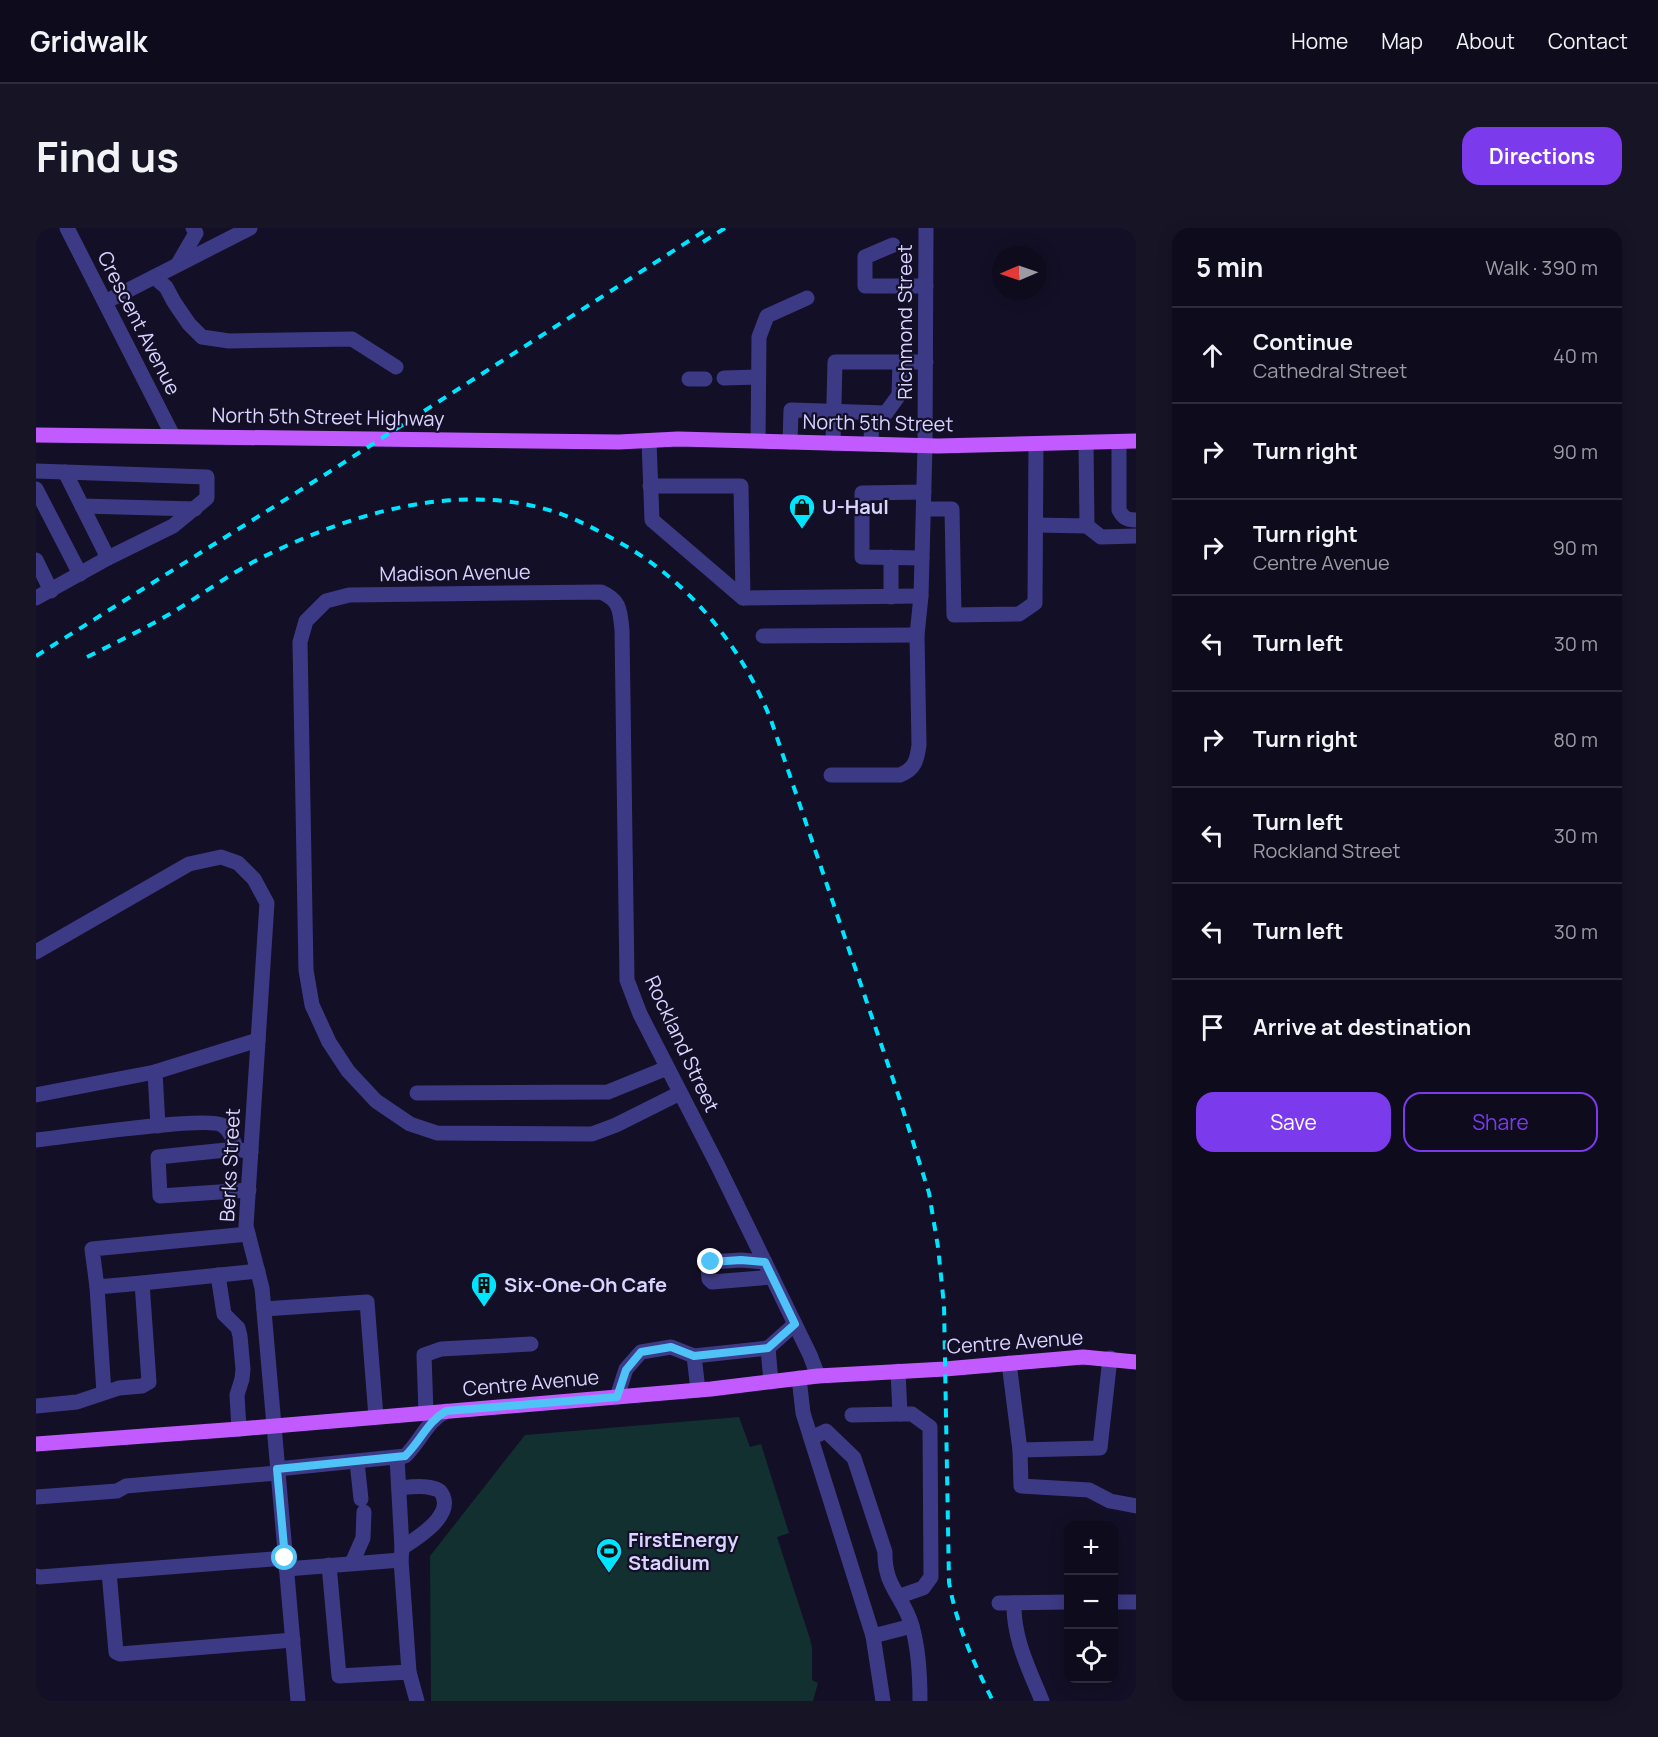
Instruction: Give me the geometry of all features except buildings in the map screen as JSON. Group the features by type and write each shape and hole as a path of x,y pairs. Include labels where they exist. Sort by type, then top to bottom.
{"main road":[{"name":"North 5th Street Highway","path":"36,435 619,442"},
{"name":"North 5th Street","path":"619,442 759,441 925,446 1136,441"},
{"name":"Centre Avenue","path":"36,1444 698,1390 818,1376 1083,1357 1136,1362"}],"street":[{"name":"Crescent Avenue","path":"67,228 173,436"},
{"path":"105,302 250,228"},
{"name":"Richmond Street","path":"831,775 900,775 908,772 917,760 919,745 917,635 921,596 924,509 926,228"},
{"path":"178,264 198,230"},
{"path":"892,245 865,257 865,286 926,285"},
{"path":"154,277 166,287 189,324 202,337 229,340 352,339 373,350 396,367"},
{"path":"759,441 759,337 767,316 807,298"},
{"path":"833,443 835,362 926,362"},
{"path":"790,442 791,410 886,413 899,395 900,362"},
{"path":"724,378 759,377"},
{"path":"689,379 705,379"},
{"path":"871,444 872,413"},
{"path":"649,441 652,520 743,598 921,596"},
{"path":"1086,442 1087,526"},
{"path":"1119,442 1119,510 1123,517 1136,520"},
{"path":"924,509 952,509 954,615 1019,614 1035,603 1036,444"},
{"path":"36,471 207,477 207,498 173,526 108,558 36,598"},
{"path":"64,472 108,558"},
{"path":"650,486 741,486 743,598"},
{"path":"36,489 80,574"},
{"path":"922,558 862,557 862,493 924,492"},
{"path":"82,506 195,510"},
{"path":"1036,525 1087,526 1101,537 1136,536"},
{"path":"891,558 891,597"},
{"path":"36,560 51,591"},
{"name":"Madison Avenue","path":"613,597 601,592 349,595 326,601 306,621 300,642 306,970 312,1005 329,1042 348,1071 376,1101 410,1124 437,1133 592,1134 616,1125 680,1093"},
{"name":"Rockland Street","path":"613,597 620,610 621,630 627,980 640,1014 772,1276 818,1376"},
{"path":"763,636 917,635"},
{"name":"Berks Street","path":"36,952 189,864 221,857 238,863 254,879 267,903 258,1040 244,1151 249,1190 246,1226 262,1288 298,1701"},
{"path":"36,1095 154,1071 258,1040"},
{"path":"417,1093 608,1092 667,1068"},
{"path":"154,1071 158,1126"},
{"path":"36,1140 158,1126 213,1123 222,1125 244,1151"},
{"path":"244,1151 158,1157 160,1196 249,1190"},
{"path":"104,1393 97,1287 92,1249 248,1234"},
{"path":"765,1262 741,1260 711,1262 708,1265 709,1279 712,1282 772,1276"},
{"path":"97,1287 258,1271"},
{"path":"218,1275 224,1314 238,1328 242,1379 237,1395 239,1429"},
{"path":"36,1406 77,1402 119,1388 142,1386 149,1382 142,1283"},
{"path":"264,1309 367,1302 376,1417"},
{"path":"617,1397 626,1370 641,1352 671,1347 694,1356 768,1348 795,1324"},
{"path":"426,1413 424,1355 441,1349 531,1344"},
{"path":"768,1348 771,1382"},
{"path":"694,1356 698,1390"},
{"path":"1020,1450 1100,1448 1110,1358"},
{"path":"1009,1363 1020,1450 1021,1486 1089,1490 1110,1501 1136,1506"},
{"path":"898,1371 900,1414"},
{"path":"242,1379 269,1377"},
{"path":"799,1378 803,1413 873,1636 883,1701"},
{"path":"36,1497 117,1491 126,1486 397,1458 405,1456 413,1449 431,1422 446,1411"},
{"path":"852,1415 912,1414 930,1426 931,1577 923,1588 900,1596"},
{"path":"811,1438 826,1431 854,1458 885,1552 889,1583 894,1592 900,1596 912,1626 920,1666 920,1701"},
{"path":"397,1458 409,1672 417,1701"},
{"path":"352,1563 363,1538 357,1462"},
{"path":"36,1576 40,1578 286,1563 328,1565 401,1554 441,1517 445,1509 445,1500 442,1492 435,1488 399,1488"},
{"path":"328,1565 339,1676 409,1672"},
{"path":"109,1572 116,1652 120,1654 292,1640"},
{"path":"1042,1701 1021,1650 1014,1621 1006,1603 1064,1602"},
{"path":"1118,1602 1136,1602"},
{"path":"873,1636 912,1626"}],"green space":[{"name":"FirstEnergy Stadium","path":"739,1417 750,1447 761,1444 789,1533 777,1537 812,1648 812,1680 818,1683 813,1701 431,1701 430,1556 525,1435"}],"railway":[{"path":"36,656 326,474 709,228"},
{"path":"703,242 725,228"},
{"path":"87,657 168,615 249,564 295,542 367,516 405,506 443,501 481,500 518,503 555,512 579,521 643,557 667,575 709,617 744,666 771,720 898,1094 929,1193 944,1305 949,1582 966,1643 993,1701"}],"place":[{"name":"U-Haul","path":"802,530"},
{"name":"Six-One-Oh Cafe","path":"484,1308"},
{"name":"FirstEnergy Stadium","path":"609,1574"}],"route":[{"path":"285,1558 277,1469 405,1456 413,1449 431,1422 446,1411 617,1397 626,1370 641,1352 671,1347 694,1356 768,1348 795,1324 765,1262 741,1260 711,1262"}]}
